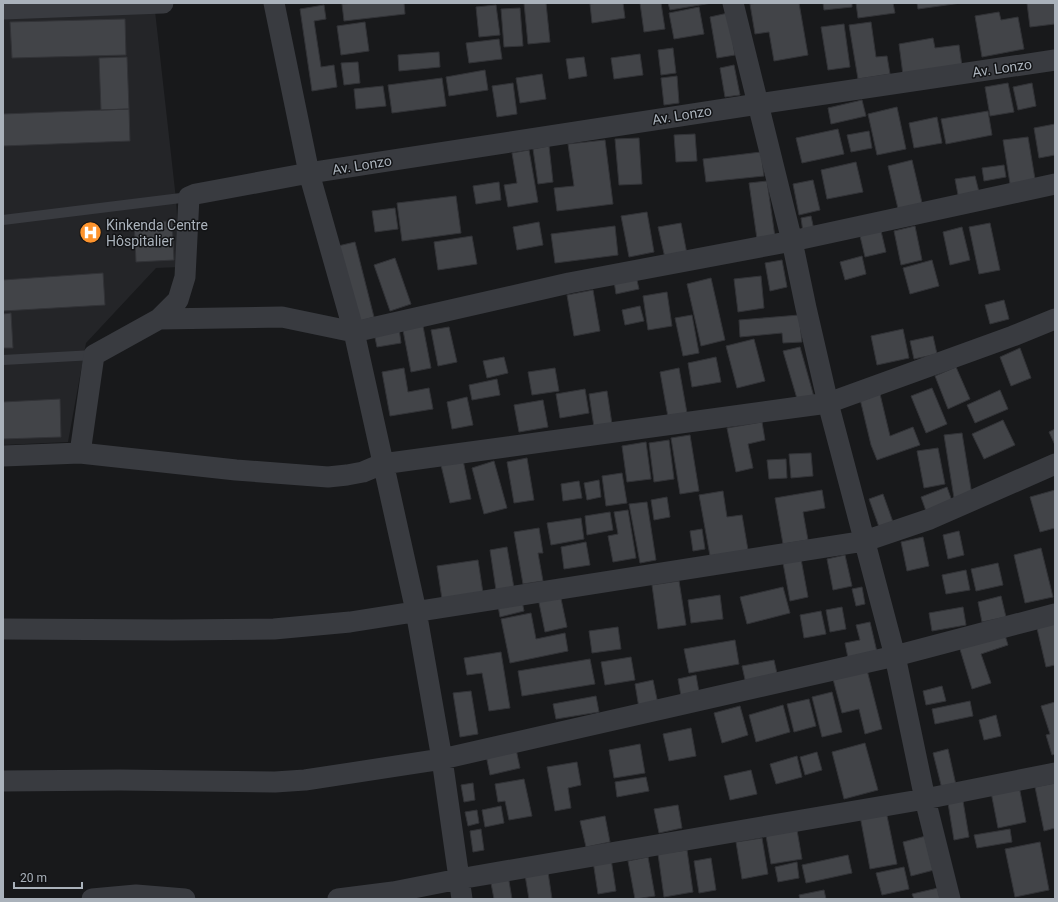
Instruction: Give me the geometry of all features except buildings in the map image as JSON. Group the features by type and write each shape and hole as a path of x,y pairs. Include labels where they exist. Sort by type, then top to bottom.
{"street":[{"path":"3,9 163,3"},
{"path":"274,3 309,173 354,332 382,464 416,611 442,759 462,899"},
{"path":"733,3 792,241 828,403 895,656 925,799 950,899"},
{"name":"Av. Lonzo","path":"188,198 196,194 309,173 1055,60"},
{"path":"159,319 282,317 354,332 569,283 792,241 1055,184"},
{"path":"80,453 94,355 159,319 178,300 185,277 188,198"},
{"path":"3,456 80,453 236,470 328,477 347,475 382,464 828,403 1013,336 1055,319"},
{"path":"3,629 274,629 350,622 865,541 930,519 1055,464"},
{"path":"3,781 120,780 275,782 305,780 442,759 895,656 1055,614"},
{"path":"338,899 393,892 459,879 925,799 1055,773"},
{"path":"92,899 136,895 185,899"}],"lane":[{"path":"3,220 188,198"},
{"path":"3,360 94,355"}],"shaded area":[{"name":"Kinkenda Centre Hôspitalier","path":"155,11 176,199 180,267 156,268 86,343 68,442 3,445 3,16"}],"place":[{"name":"Kinkenda Centre Hôspitalier","path":"91,233"}]}
